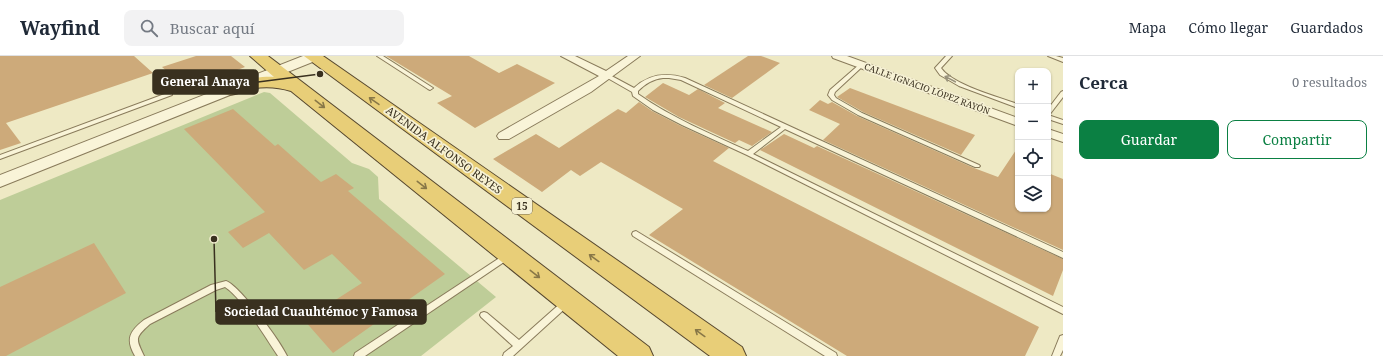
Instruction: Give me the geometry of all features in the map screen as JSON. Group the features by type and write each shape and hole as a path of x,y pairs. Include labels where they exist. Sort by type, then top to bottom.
{"highway":[{"path":"258,56 639,356"},
{"name":"AVENIDA ALFONSO REYES","path":"313,56 732,356"},
{"path":"231,90 247,85 271,82 291,85 303,91"}],"street":[{"path":"0,181 278,72 313,56"},
{"path":"566,56 606,75"},
{"path":"504,136 564,103 635,56"},
{"name":"CALLE IGNACIO LÓPEZ RAYÓN","path":"836,56 1015,121"},
{"path":"1051,134 1063,138"}],"lane":[{"path":"380,56 430,88"},
{"path":"949,56 940,65 939,71 951,80 1015,105"},
{"path":"1051,56 1063,60"},
{"path":"861,65 832,91 831,95 834,99 860,114 977,166"},
{"path":"606,75 635,91 635,95 638,99 655,109 1063,311"},
{"path":"635,91 658,76 674,76 1063,255"},
{"path":"1051,109 1063,93"},
{"path":"0,157 170,94"},
{"path":"1051,118 1063,122"},
{"path":"748,154 784,127"},
{"path":"636,234 833,356"},
{"path":"358,356 510,254"},
{"path":"140,356 134,346 133,340 139,328 147,322 214,287 226,284 230,286 246,306 282,356"},
{"path":"510,355 518,345 569,300"},
{"path":"484,315 518,345"},
{"path":"1056,356 1063,339"}],"green space":[{"path":"264,92 270,93 352,163 369,169 378,177 379,199 496,297 421,356 0,356 0,200"}],"building":[{"path":"0,56 134,56 153,73 6,123 21,143 0,150"},
{"path":"196,56 231,56 245,67 188,89 162,67"},
{"path":"386,56 469,56 499,73 517,64 555,83 475,128 437,103 452,96"},
{"path":"748,56 761,56 780,63 732,98 704,85"},
{"path":"663,83 689,95 698,89 725,103 718,108 772,132 752,146 739,140 735,143 679,117 645,97"},
{"path":"850,88 975,135 961,155 863,112 837,97"},
{"path":"820,100 828,104 832,102 857,116 974,168 998,177 1015,152 1015,212 1051,212 1051,174 1063,179 1063,250 823,140 840,124 809,110"},
{"path":"639,102 652,111 681,126 729,148 713,161 1039,327 1025,356 847,356 649,235 683,209 601,162 580,176 571,170 542,192 493,159 536,134 559,148 618,109 626,113"},
{"path":"233,109 275,146 278,144 321,182 336,174 354,188 348,191 445,274 333,353 304,320 362,283 332,254 304,270 269,233 243,248 228,232 265,212 184,129"},
{"path":"784,134 814,148 817,146 1063,259 1063,270 1053,296 760,150"},
{"path":"94,243 126,293 6,356 0,356 0,287"}],"place":[{"name":"General Anaya","path":"320,74"},
{"name":"Sociedad Cuauhtémoc y Famosa","path":"214,239"}]}
